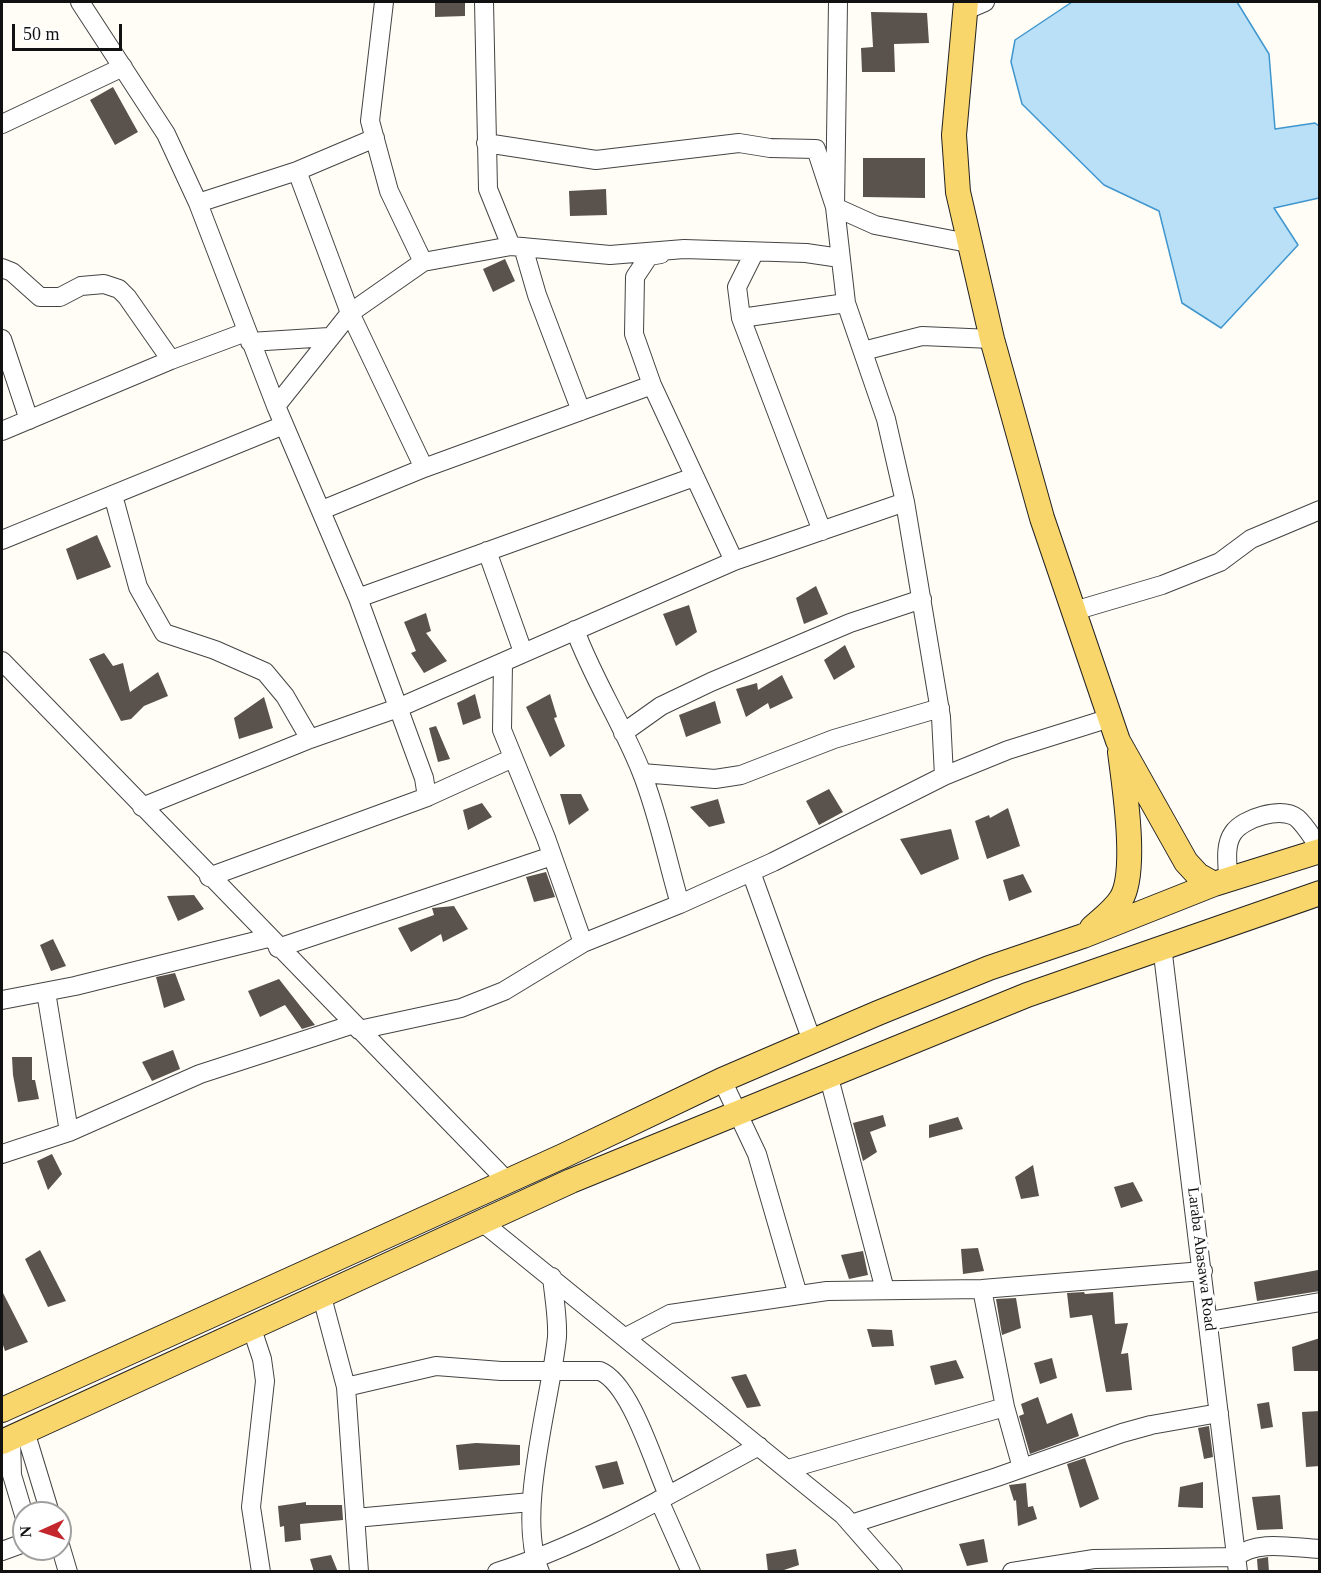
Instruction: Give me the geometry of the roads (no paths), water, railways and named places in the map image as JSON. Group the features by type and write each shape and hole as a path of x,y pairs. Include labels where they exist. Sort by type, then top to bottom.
{"main road":[{"path":"971,4 954,135 958,192 992,339 1042,518 1118,741 1186,862 1198,875 1221,882"},
{"path":"1083,936 1121,899 1128,884 1127,813 1118,741"},
{"path":"2,1410 507,1181 722,1080 812,1041 989,968 1083,936 1221,882 1320,850"},
{"path":"13,1437 571,1181 828,1074 1027,995 1162,946 1320,893"}],"street":[{"path":"80,2 166,134 198,202 248,337 358,598 424,778 427,797"},
{"path":"384,2 370,122 389,191 423,262"},
{"path":"484,2 488,189 517,246 581,411"},
{"path":"838,2 835,207 846,303 886,418 905,502 940,708 944,776"},
{"path":"2,124 123,67"},
{"path":"198,202 297,171 375,138"},
{"path":"486,143 596,160 739,143 770,148 816,149 835,207 875,225 968,243"},
{"path":"297,171 350,313 424,468"},
{"path":"276,406 328,337 350,313 423,262 517,246 610,255 684,249 806,253 840,258"},
{"path":"684,249 649,256 635,277 634,334 652,385 734,561"},
{"path":"754,253 737,286 741,318 822,531"},
{"path":"2,268 12,272 40,297 60,297 81,286 104,284 119,289 128,297 171,360"},
{"path":"741,318 846,303"},
{"path":"863,351 922,336 992,339"},
{"path":"2,431 171,360 248,337 328,337"},
{"path":"2,339 29,420"},
{"path":"322,510 424,468 652,385"},
{"path":"2,540 284,425"},
{"path":"358,598 694,477"},
{"path":"113,495 138,587 164,633 215,650 265,672 285,696 310,739"},
{"path":"142,807 310,739 398,708 734,561 905,502"},
{"path":"1074,610 1162,585 1220,562 1251,539 1320,510"},
{"path":"487,551 523,652"},
{"path":"623,733 661,706 711,682 850,623 922,599"},
{"path":"575,630 589,668 642,773 680,904"},
{"path":"2,661 273,943 507,1181"},
{"path":"503,663 502,730 552,856 583,943"},
{"path":"642,773 715,779 741,775 834,739 940,708"},
{"path":"2,1154 69,1132 200,1074 357,1027 461,1008 504,991 583,943 680,904 751,872 944,776 1008,750 1110,718"},
{"path":"209,877 427,797 513,758"},
{"path":"1221,882 1233,832 1246,823 1283,812 1296,817 1320,850"},
{"path":"2,1000 273,943 552,856"},
{"path":"751,872 812,1041"},
{"name":"Laraba Abasawa Road","path":"1162,946 1237,1564"},
{"path":"45,992 69,1132"},
{"path":"828,1074 885,1290"},
{"path":"722,1080 764,1175 798,1295"},
{"path":"482,1222 788,1469 851,1524 893,1572"},
{"path":"626,1337 670,1314 827,1291 982,1289 1203,1271"},
{"path":"537,1566 531,1502 557,1334 552,1277"},
{"path":"982,1289 1005,1407 1022,1468"},
{"path":"322,1297 346,1387 359,1572"},
{"path":"1209,1322 1320,1302"},
{"path":"252,1329 262,1359 265,1381 250,1508 261,1572"},
{"path":"346,1387 436,1366 600,1371 611,1376 628,1402 691,1572"},
{"path":"788,1469 1005,1407"},
{"path":"851,1524 1122,1433 1151,1425 1219,1413"},
{"path":"13,1437 44,1501"},
{"path":"13,1437 11,1468 20,1501"},
{"path":"497,1572 537,1566 759,1446"},
{"path":"355,1518 531,1502"},
{"path":"1012,1572 1094,1559 1237,1564 1245,1549 1255,1546 1320,1549"}],"water":[{"path":"1072,2 1237,2 1269,54 1275,129 1315,123 1319,126 1319,198 1274,208 1298,245 1221,328 1182,303 1159,211 1104,185 1022,104 1011,62 1015,40"}]}
